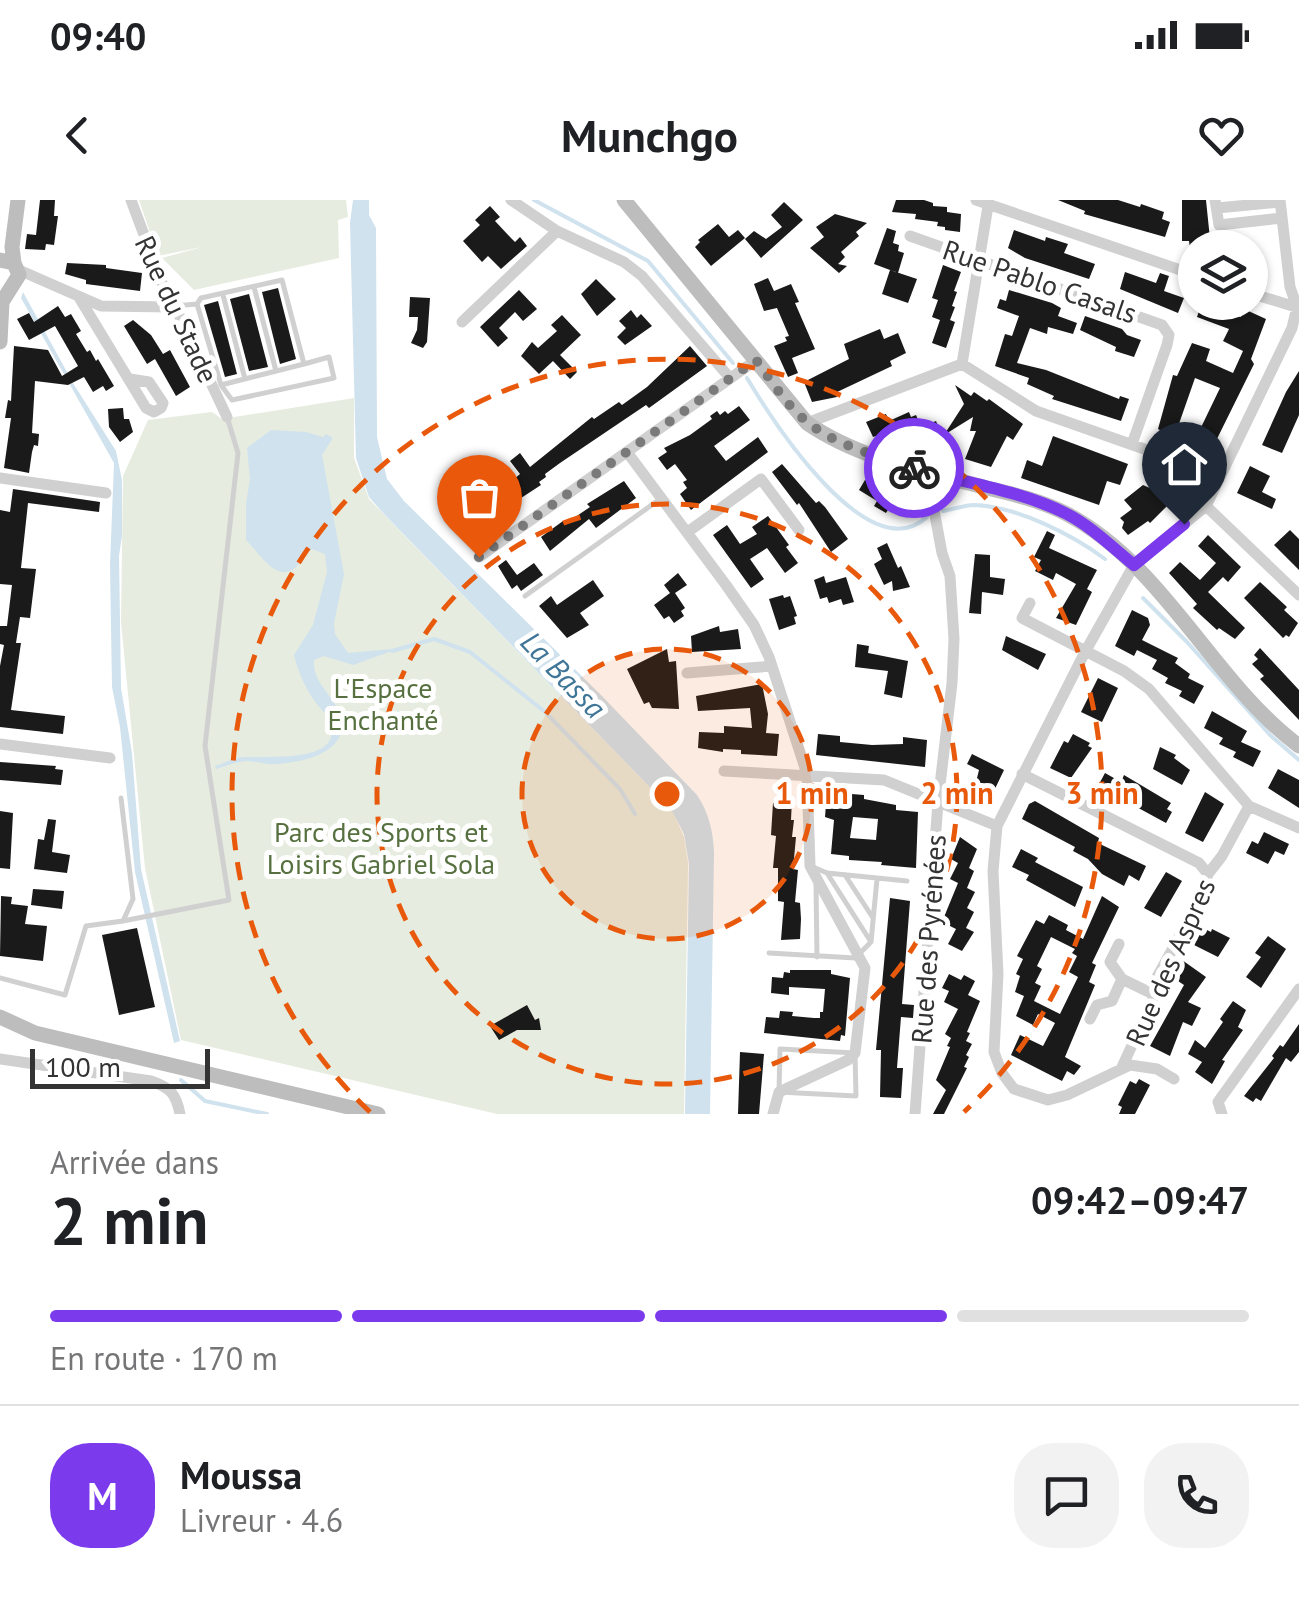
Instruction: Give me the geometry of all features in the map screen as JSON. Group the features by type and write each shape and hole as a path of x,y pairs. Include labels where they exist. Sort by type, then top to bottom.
{"street":[{"path":"0,342 2,302 18,200"},
{"name":"Rue du Stade","path":"131,200 171,306 178,313 227,417"},
{"path":"510,200 558,231 624,262 642,276 730,378"},
{"path":"624,200 807,422 830,437 919,469 1020,496 1066,513 1106,539 1134,565 1258,708 1299,746"},
{"path":"724,771 884,780 997,826 1134,565 1206,506 1292,328 1298,308 1290,287 1282,218 1280,201 1216,204 1219,226 1282,218"},
{"path":"962,364 980,259 984,202 1178,269"},
{"path":"462,322 558,231"},
{"name":"Rue Pablo Casals","path":"910,236 1162,325 1169,335 1167,345 1132,444"},
{"path":"10,269 101,306 171,306"},
{"path":"80,299 130,379"},
{"path":"1268,299 1298,308"},
{"path":"479,557 756,360"},
{"path":"807,422 962,364"},
{"path":"962,364 1036,411 1132,444 1164,460 1299,595"},
{"path":"628,452 754,625 772,666 806,774 810,866 822,878 865,968 856,1053 779,1092 773,1114"},
{"name":"Rue des Pyrénées","path":"916,1114 938,802 952,683 950,576 919,469"},
{"path":"0,478 106,493"},
{"path":"689,531 762,479 799,530"},
{"path":"1030,603 1022,618 1149,689 1248,806 1299,828"},
{"path":"687,673 772,666"},
{"path":"0,744 110,758"},
{"path":"1022,774 1199,863 1208,874"},
{"name":"Rue des Aspres","path":"1122,1067 1155,995 1156,978 1194,913 1208,874 1248,806"},
{"name":"Rue des Aspres","path":"997,826 993,871 998,974 994,1052 1002,1073 1014,1089 1048,1100 1067,1095 1122,1067 1157,1069 1174,1079"},
{"path":"1119,944 1110,962 1122,980 1155,995"},
{"path":"1090,1019 1097,1006 1112,1001 1122,980"},
{"path":"1222,1114 1218,1102 1299,989"},
{"path":"0,1018 35,1032 378,1114"},
{"path":"0,1032 35,1032"},
{"path":"0,1059 151,1081 171,1089 180,1114"}],"lane":[{"path":"197,304 201,298 282,280 304,364"},
{"path":"254,287 276,371"},
{"path":"223,295 245,379"},
{"path":"171,306 197,304"},
{"path":"197,304 221,385 232,400 334,378 330,357 221,385"},
{"path":"0,978 65,995 86,926 229,900 206,746 238,453 227,417"},
{"path":"525,596 663,498"},
{"path":"120,798 134,899 123,921"},
{"path":"822,878 845,875 907,882"},
{"path":"845,875 873,918"},
{"path":"822,878 871,942"},
{"path":"817,956 822,878"},
{"path":"769,953 854,958 871,942 877,878"},
{"path":"780,1049 856,1053 856,1096 779,1092 780,1049"}],"green space":[{"path":"139,200 346,200 348,217 338,220 339,258 194,290 162,258 202,247 158,256"},
{"name":"Parc des Sports et Loisirs Gabriel Sola","path":"354,398 354,458 369,499 672,810 684,837 688,863 684,1114 497,1114 181,1040 145,868 121,622 123,476 148,420 212,412 222,419"}],"water":[{"name":"La Bassa","path":"353,200 369,200 369,215 376,228 377,437 387,479 404,501 697,795 707,815 714,852 710,1114 685,1114 689,864 684,834 671,809 369,497 356,458 350,223"},
{"path":"23,292 116,451 122,480 121,688 132,753 141,869 180,1041 174,1043 135,872 120,727 112,687 110,565 114,463 21,298"},
{"path":"271,430 323,437 326,434 333,438 322,455 344,574 335,634 348,653 392,651 353,665 324,656 314,660 316,675 337,708 342,728 339,738 323,753 288,763 246,761 216,769 215,766 238,758 318,750 328,743 332,733 328,718 304,683 294,655 313,625 327,572 325,554 312,549 296,567 282,572 268,564 246,540 250,479 247,448"}],"building":[{"path":"40,200 55,200 54,216 58,216 54,245 46,244 45,250 25,249 27,234 36,235"},
{"path":"896,200 924,200 933,206 947,207 947,212 961,214 960,232 945,230 937,226 938,222 915,219 916,214 892,212"},
{"path":"1058,200 1118,200 1140,207 1141,204 1164,212 1162,219 1170,222 1165,237 1084,214 1085,211"},
{"path":"1182,200 1206,200 1209,230 1182,230"},
{"path":"784,202 803,220 761,258 745,239 754,231 766,239 782,227 771,215"},
{"path":"490,206 500,217 495,221 515,242 520,237 527,246 501,269 488,256 482,262 463,241 480,225 475,220"},
{"path":"835,214 867,223 841,252 845,257 838,264 847,266 839,273 810,248 824,237 816,227"},
{"path":"718,224 729,237 738,230 745,238 711,266 695,247"},
{"path":"887,228 896,231 893,243 904,253 898,273 874,264"},
{"path":"1014,230 1068,244 1064,253 1095,264 1089,279 1025,258 1008,248"},
{"path":"67,263 106,265 142,273 140,291 86,284 86,280 65,274"},
{"path":"943,265 961,272 950,320 955,322 946,348 932,343 940,320 932,317 938,300 932,298"},
{"path":"890,270 917,279 908,303 882,294"},
{"path":"1125,272 1156,283 1160,273 1169,276 1164,291 1178,296 1178,313 1120,289"},
{"path":"768,278 774,291 791,284 815,349 792,358 798,373 788,377 774,346 787,341 785,337 789,336 777,308 764,311 754,284"},
{"path":"596,279 616,299 597,316 581,294"},
{"path":"278,288 296,359 280,364 262,292"},
{"path":"519,290 537,309 523,321 515,312 499,328 508,338 498,347 480,327"},
{"path":"1009,290 1052,303 1061,308 1058,316 1077,323 1073,334 1048,327 1047,334 1030,328 1017,363 1046,370 1119,399 1129,399 1121,421 1052,399 1054,396 1027,384 1029,378 995,366 1005,334 1012,336 1019,316 997,308 1000,299 1006,301"},
{"path":"249,294 268,367 249,371 230,299"},
{"path":"410,297 430,298 427,342 423,348 411,343 418,317 409,317"},
{"path":"218,301 237,374 225,377 204,305"},
{"path":"58,306 65,317 71,314 81,331 76,334 87,352 90,350 98,359 114,386 106,391 103,386 93,392 84,377 68,385 35,381 32,433 39,434 29,473 4,468 11,418 5,418 8,400 11,401 14,346 48,350 62,376 78,366 55,326 29,340 17,319 29,313 34,322"},
{"path":"631,310 652,326 625,345 617,337 626,328 619,321"},
{"path":"562,315 581,335 560,355 577,372 570,379 553,361 539,374 521,356 532,342 538,348 557,331 551,325"},
{"path":"1085,316 1141,340 1134,357 1115,351 1116,347 1080,330"},
{"path":"133,320 151,335 163,354 170,350 190,387 176,396 155,359 147,364 124,326"},
{"path":"1205,320 1266,320 1251,359 1254,364 1209,455 1193,444 1220,388 1195,378 1174,438 1158,429 1173,375 1177,376 1192,343 1210,349 1206,361 1233,373 1243,351 1223,341 1229,329"},
{"path":"880,329 884,339 898,333 906,353 890,361 892,366 835,393 837,397 812,402 804,382 849,359 844,344"},
{"path":"690,346 707,366 649,408 646,405 560,463 545,474 541,485 487,520 476,532 471,524 465,528 452,508 464,499 473,511 495,496 520,474 510,461 520,453 530,467 592,417 619,402 622,405 647,387"},
{"path":"1299,371 1299,415 1282,453 1262,445"},
{"path":"955,385 971,396 974,392 989,399 1023,424 1013,440 1007,436 991,467 965,459 976,431 970,431 973,417 944,435 964,404"},
{"path":"739,406 750,420 714,446 726,461 758,437 768,452 691,510 680,494 687,488 683,482 687,480 675,464 667,470 658,458 667,452 664,448 690,435 717,411 720,415 725,411 728,414"},
{"path":"123,408 124,419 129,419 133,432 120,442 109,427 108,409"},
{"path":"909,412 911,417 916,415 921,427 936,421 947,448 932,454 926,439 915,443 912,435 897,441 895,434 878,441 866,422 886,414 889,421"},
{"path":"1053,436 1128,464 1120,485 1107,481 1099,505 1021,478 1027,460 1042,466"},
{"path":"782,464 816,503 819,501 825,507 848,539 831,552 799,503 772,472"},
{"path":"1250,466 1270,476 1262,492 1276,499 1272,509 1237,493"},
{"path":"865,480 894,492 886,513 874,506 877,501 859,490"},
{"path":"624,481 636,498 596,528 589,519 550,551 541,537"},
{"path":"1161,481 1175,498 1150,523 1128,535 1120,518 1132,509 1124,500 1143,485 1152,489"},
{"path":"13,489 100,502 99,512 28,503 21,568 36,569 30,618 20,617 16,643 21,643 11,710 65,716 63,734 0,727 4,645 0,644 0,626 7,626 12,585 0,584 0,510 10,512"},
{"path":"768,516 798,563 785,573 767,548 750,559 764,579 751,588 713,535 727,525 740,544 757,534 752,527"},
{"path":"1290,530 1299,539 1299,570 1274,545"},
{"path":"1047,531 1055,535 1049,548 1097,570 1087,589 1092,592 1076,625 1056,618 1076,584 1056,573 1053,580 1035,571 1041,560 1034,557"},
{"path":"1208,535 1241,567 1228,582 1223,577 1208,592 1245,628 1235,639 1217,630 1193,608 1197,604 1169,573 1180,562 1200,580 1216,563 1198,546"},
{"path":"887,543 910,587 893,591 892,581 884,585 874,564 882,559 877,548"},
{"path":"975,554 990,555 990,577 1005,579 1003,595 982,592 981,614 969,613"},
{"path":"506,560 517,575 534,563 543,575 521,591 517,585 512,589 498,566"},
{"path":"678,573 687,585 675,593 685,608 681,611 684,616 674,623 669,616 664,619 654,605 670,593 664,585"},
{"path":"824,576 826,583 846,577 854,602 843,605 841,599 829,603 827,597 820,599 814,580"},
{"path":"593,580 604,596 580,613 589,625 567,638 539,606 551,596 557,605"},
{"path":"1260,582 1298,623 1289,637 1283,638 1244,598"},
{"path":"790,596 797,616 796,624 779,630 769,599"},
{"path":"1132,610 1148,618 1150,625 1142,640 1178,658 1175,663 1190,674 1188,678 1204,686 1194,704 1179,696 1182,691 1165,683 1168,678 1152,669 1157,660 1137,650 1134,656 1115,646"},
{"path":"719,626 720,632 738,629 741,649 692,652 691,636"},
{"path":"1006,636 1046,654 1038,670 1002,650"},
{"path":"857,644 869,646 868,653 908,661 902,698 884,694 888,671 855,667"},
{"path":"1260,648 1299,690 1299,720 1260,679 1264,676 1252,664 1258,659 1254,655"},
{"path":"667,649 669,662 676,661 679,709 644,704 627,669"},
{"path":"1098,678 1118,688 1102,722 1081,712"},
{"path":"762,684 768,714 766,733 779,734 777,756 698,748 699,732 724,733 724,726 752,728 750,708 698,711 696,696"},
{"path":"1212,711 1247,731 1241,742 1261,751 1253,767 1233,757 1236,752 1219,744 1223,738 1204,728"},
{"path":"818,734 840,736 840,742 872,745 903,744 903,737 927,740 925,767 816,755"},
{"path":"1073,734 1092,748 1071,778 1050,768 1064,741 1068,743"},
{"path":"1160,747 1176,755 1174,758 1190,770 1182,785 1153,769"},
{"path":"972,754 1004,770 993,793 976,782 979,770 967,764"},
{"path":"0,762 56,766 55,769 63,770 61,785 0,780"},
{"path":"1278,769 1299,780 1299,808 1268,788"},
{"path":"1105,773 1121,782 1124,775 1171,803 1167,809 1172,812 1166,823 1098,786"},
{"path":"827,792 864,795 864,799 896,805 896,810 918,812 916,868 831,854 834,820 825,817","holes":["853,817 878,819 876,840 850,838"]},
{"path":"1205,792 1224,804 1203,842 1185,833"},
{"path":"778,798 792,799 800,939 781,940 784,902 778,901 778,868 773,868 776,836 771,835 773,803"},
{"path":"1035,801 1099,838 1102,845 1146,866 1139,881 1129,875 1124,886 1073,851 1075,847 1022,819 1029,804"},
{"path":"0,811 13,813 10,869 0,868"},
{"path":"48,819 56,820 52,852 70,855 67,873 34,869 38,839 44,840"},
{"path":"1264,832 1289,844 1284,855 1275,851 1268,864 1246,853 1252,841 1258,844"},
{"path":"960,837 977,849 969,868 974,871 967,888 975,892 967,908 974,912 966,928 974,932 962,951 948,944 956,929 946,924 948,919 944,917 958,883 950,879 958,863 951,859"},
{"path":"1021,849 1038,858 1035,862 1083,887 1075,907 1026,880 1029,875 1012,867"},
{"path":"1166,872 1182,881 1161,917 1144,908"},
{"path":"33,889 64,891 62,909 31,905"},
{"path":"1,896 12,897 11,904 28,906 25,924 47,926 43,961 0,956"},
{"path":"1102,896 1119,907 1092,963 1096,965 1089,982 1095,985 1065,1057 1081,1066 1074,1075 1067,1071 1062,1081 1011,1055 1020,1035 1043,1046 1055,1023 1038,1014 1033,1025 1016,1016 1024,996 1015,992 1020,976 1016,974 1023,959 1017,956 1036,920 1044,924 1049,915 1083,939","holes":["1051,937 1075,949 1072,953 1077,956 1069,972 1078,977 1060,1014 1034,1001 1041,986 1035,983 1042,969 1037,966"]},
{"path":"890,898 910,901 902,1004 914,1005 913,1018 901,1017 897,1068 903,1068 901,1098 880,1097 881,1050 876,1050"},
{"path":"137,928 155,1007 119,1015 102,935"},
{"path":"1203,928 1230,938 1218,957 1194,945"},
{"path":"1268,936 1286,949 1261,988 1246,977 1261,957 1255,953"},
{"path":"1182,960 1206,977 1188,1002 1201,1008 1192,1026 1183,1022 1170,1056 1150,1046 1184,985 1172,977"},
{"path":"831,970 831,974 850,978 845,1036 841,1035 840,1041 764,1033 766,1017 779,1018 780,1011 814,1018 820,1018 823,1012 825,989 789,987 789,995 771,993 772,977 783,978 784,972"},
{"path":"949,974 975,981 968,995 980,1001 967,1032 970,1033 966,1041 972,1044 966,1055 967,1068 944,1114 933,1114 946,1090 936,1080 950,1047 947,1046 951,1038 945,1034 958,1009 944,1002 949,991 942,988"},
{"path":"1233,1001 1246,1010 1238,1027 1243,1030 1222,1060 1225,1061 1212,1084 1195,1072 1202,1062 1188,1054 1195,1040 1205,1048"},
{"path":"527,1005 535,1020 539,1018 541,1030 517,1030 499,1040 490,1026"},
{"path":"1299,1024 1299,1052 1291,1062 1286,1058 1261,1101 1256,1098 1253,1102 1244,1096 1280,1045 1283,1047"},
{"path":"740,1052 764,1054 759,1114 738,1114"},
{"path":"1139,1079 1150,1085 1135,1114 1119,1114 1122,1107 1118,1105 1130,1081 1136,1084"}],"waterway":[{"path":"534,200 648,261 733,363"},
{"path":"747,378 799,455 851,508 878,524 903,528 927,517"},
{"path":"943,511 974,505 1008,510 1061,532 1105,559"},
{"path":"1143,598 1270,735 1299,760"},
{"path":"392,651 434,639 470,652 545,712 620,789 635,814"},
{"path":"181,1080 205,1101 267,1114"}],"way so far":[{"path":"479,557 756,360 801,418 814,428 870,454 914,468"}],"route":[{"path":"914,468 1020,496 1066,513 1106,539 1134,565 1184,524"}],"park label":[{"name":"L'Espace Enchanté","path":"383,703"}]}
